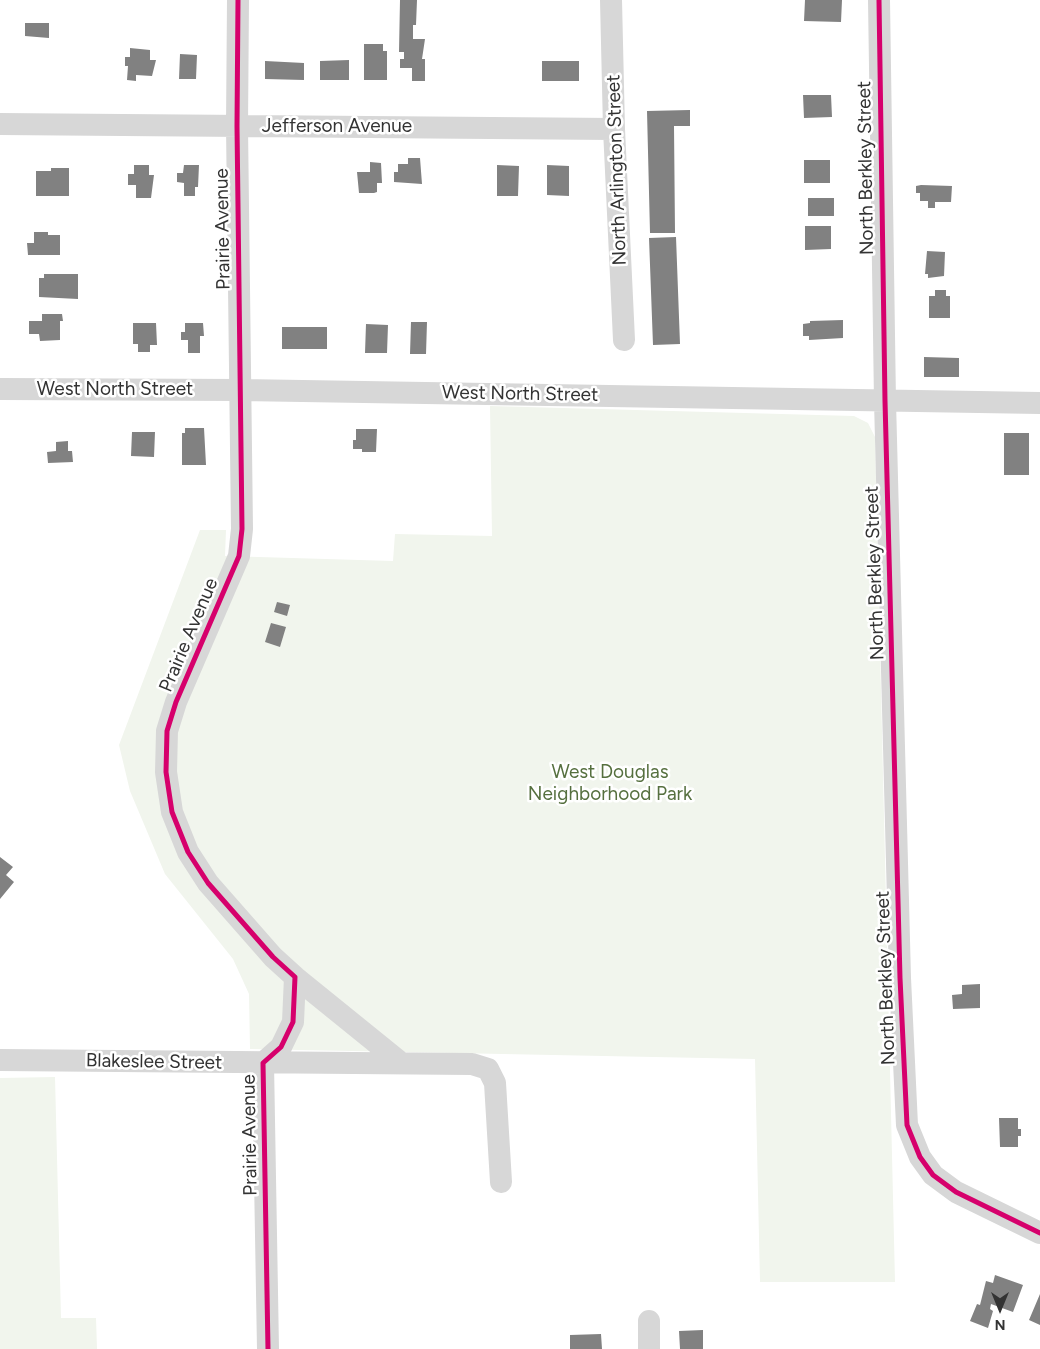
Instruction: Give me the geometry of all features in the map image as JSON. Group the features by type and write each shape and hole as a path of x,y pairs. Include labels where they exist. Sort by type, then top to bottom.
{"street":[{"name":"Prairie Avenue","path":"238,0 237,126 242,529 239,556 210,627 195,655 167,731 168,793 172,812 188,852 208,883 274,957 295,977 293,1022 281,1047 264,1063 268,1349"},
{"name":"North Arlington Street","path":"611,0 614,129 624,340"},
{"name":"North Berkley Street","path":"879,0 885,401 907,1125 913,1144 933,1175 956,1192 1040,1233"},
{"name":"Jefferson Avenue","path":"0,124 614,129"},
{"name":"West North Street","path":"0,389 240,390 1040,403"},
{"path":"295,977 400,1062"},
{"name":"Blakeslee Street","path":"0,1060 464,1063 488,1070 495,1083 501,1182"},
{"path":"648,1349 649,1322"}],"green space":[{"name":"West Douglas Neighborhood Park","path":"490,406 854,416 868,423 875,437 895,1282 760,1282 755,1059 250,1049 249,994 233,959 165,874 130,791 119,745 200,530 226,530 225,556 393,561 395,534 492,536"},
{"path":"55,1077 61,1318 96,1318 97,1349 0,1349 0,1078"}],"building":[{"path":"400,0 417,0 416,25 413,25 413,39 425,39 422,59 425,59 425,81 412,81 412,68 400,68 400,59 404,59 404,52 399,52"},
{"path":"805,0 842,0 841,22 804,21"},
{"path":"25,23 49,23 49,38 25,36"},
{"path":"364,44 383,44 383,51 387,51 387,80 364,80"},
{"path":"130,48 150,50 150,60 156,60 152,76 136,75 136,81 127,80 128,66 125,66 125,57 130,57"},
{"path":"180,54 197,55 196,79 179,79"},
{"path":"349,60 349,80 320,80 320,61"},
{"path":"265,61 304,63 304,80 265,79"},
{"path":"542,61 579,61 579,81 542,81"},
{"path":"803,95 831,95 832,117 804,118"},
{"path":"690,110 690,126 674,126 675,233 650,233 647,111"},
{"path":"408,158 420,158 422,184 394,182 394,172 398,172 398,164 408,164"},
{"path":"804,160 830,160 830,183 804,183"},
{"path":"370,162 381,163 382,183 377,183 377,192 359,193 357,172 370,172"},
{"path":"134,165 149,165 149,175 154,175 151,198 136,198 136,185 128,185 128,174 134,174"},
{"path":"184,165 199,165 198,187 195,187 195,196 184,196 184,183 177,182 177,173 183,173"},
{"path":"497,165 519,166 518,196 497,196"},
{"path":"547,165 569,166 569,196 547,195"},
{"path":"51,168 69,168 69,196 36,196 36,171 51,171"},
{"path":"916,186 952,186 951,202 935,202 935,208 928,208 928,201 920,201 920,193 916,193"},
{"path":"808,198 834,198 834,216 808,216"},
{"path":"805,226 831,226 831,249 805,250"},
{"path":"34,232 48,232 48,235 60,235 60,255 28,255 27,243 34,243"},
{"path":"676,237 680,344 653,345 649,238"},
{"path":"927,251 945,252 944,276 928,278 928,274 925,274"},
{"path":"44,274 78,274 78,299 39,297 39,278 44,278"},
{"path":"935,290 946,290 946,296 950,296 950,318 929,318 929,296 935,296"},
{"path":"42,314 62,314 63,321 60,321 60,340 40,341 39,334 29,334 29,321 42,321"},
{"path":"843,320 843,338 809,340 809,336 803,336 803,324 810,323 810,321"},
{"path":"411,322 427,322 426,354 410,354"},
{"path":"133,323 156,323 157,345 150,345 150,352 138,352 138,344 133,344"},
{"path":"185,323 203,323 204,336 200,336 200,353 188,353 188,340 181,340 181,332 185,332"},
{"path":"366,324 388,325 387,353 365,353"},
{"path":"282,327 327,327 327,349 282,349"},
{"path":"924,357 959,358 959,377 924,377"},
{"path":"185,428 204,428 206,465 182,465 182,433 185,433"},
{"path":"356,429 377,429 376,452 362,452 362,449 353,449 353,440 356,440"},
{"path":"132,432 155,432 154,457 131,456"},
{"path":"1004,433 1029,433 1029,475 1004,475"},
{"path":"68,441 68,451 72,451 73,462 48,463 47,452 56,451 56,442"},
{"path":"277,602 290,605 287,616 274,612"},
{"path":"271,623 286,627 280,647 265,642"},
{"path":"0,857 13,867 6,875 14,882 0,899"},
{"path":"980,984 980,1008 953,1009 952,995 962,994 962,985"},
{"path":"999,1118 1018,1118 1018,1129 1021,1129 1021,1136 1018,1136 1018,1147 1000,1147"},
{"path":"995,1275 1023,1285 1013,1312 991,1304 990,1309 993,1311 988,1328 970,1321 977,1304 980,1305 986,1281 993,1283"},
{"path":"1040,1294 1040,1325 1029,1320"},
{"path":"703,1330 703,1349 680,1349 679,1331"},
{"path":"601,1334 602,1349 570,1349 570,1335"}],"cycle path":[{"path":"238,0 237,126 242,529 239,556 176,702 167,731 166,772 172,812 188,852 208,883 273,957 295,977 293,1022 281,1047 263,1063 268,1349"},
{"path":"879,0 885,401 900,978 907,1125 920,1157 933,1175 956,1192 1040,1233"}]}
